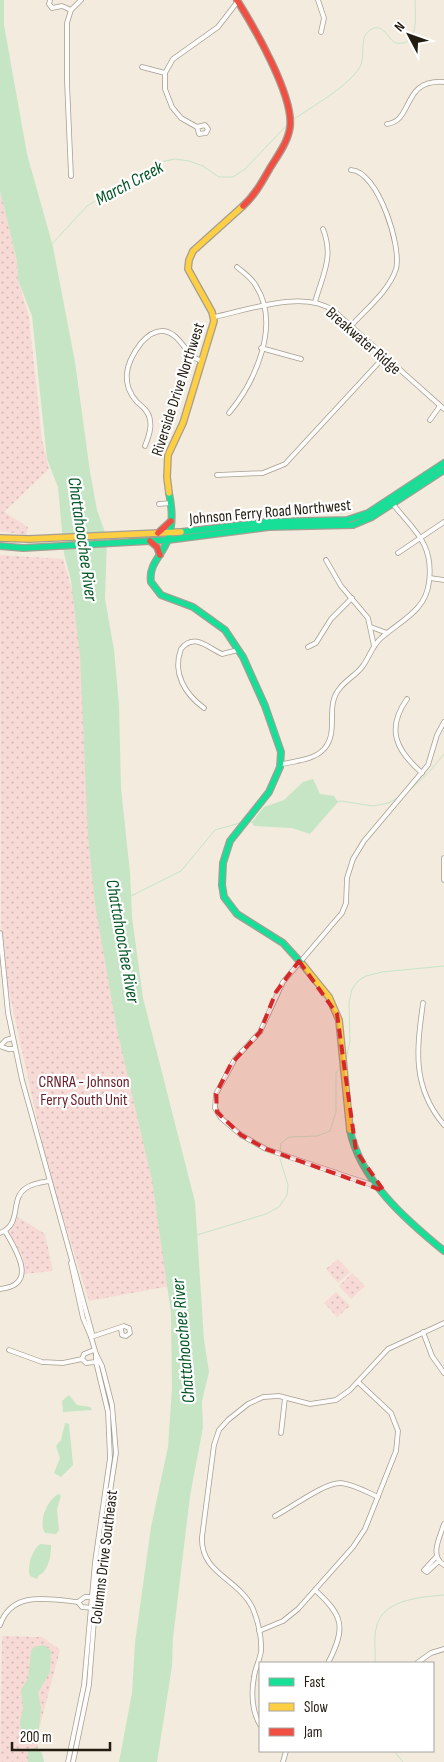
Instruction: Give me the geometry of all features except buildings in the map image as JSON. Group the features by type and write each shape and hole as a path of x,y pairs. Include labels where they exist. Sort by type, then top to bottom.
{"street":[{"path":"50,0 49,4 52,8 60,6 71,10"},
{"path":"58,0 60,6"},
{"path":"71,176 67,82 67,23 71,10 81,0"},
{"path":"198,127 181,118 172,108 165,89 165,73 173,59 218,27 237,0"},
{"name":"Riverside Drive Northwest","path":"237,0 260,36 288,106 290,126 285,144 253,197 189,256 187,262 189,273 214,317 183,422 166,462 171,502 171,521 168,537 150,572 154,587 163,596 183,602 214,620 227,632 238,650 273,724 279,741 282,764 272,790 230,842 226,854 222,886 226,900 237,914 278,938 327,996 337,1014 342,1032 351,1132 356,1151 384,1191 404,1215 444,1251"},
{"path":"318,0 324,18 321,32"},
{"path":"142,66 165,73"},
{"path":"387,124 399,118 412,94 420,87 432,82 444,82"},
{"path":"350,326 390,282 396,269 398,255 396,240 379,196 361,173 351,170"},
{"path":"315,302 329,253 323,229"},
{"path":"229,413 250,384 266,327 264,307 256,284 237,267"},
{"name":"Breakwater Ridge","path":"214,317 297,300 315,302 331,309 442,407"},
{"path":"145,446 150,421 147,412 134,398 128,385 126,369 131,355 148,336 163,331 175,336 192,357 202,361"},
{"path":"261,348 300,359"},
{"path":"217,475 263,473 285,464 384,356"},
{"path":"430,420 442,407"},
{"name":"Johnson Ferry Road Northwest","path":"0,538 157,534 168,537 268,527 353,525 368,520 444,463"},
{"name":"Johnson Ferry Road Northwest","path":"2,547 149,541 184,532 266,522 347,520 365,515 444,470"},
{"path":"282,764 312,757 326,748 332,734 331,709 334,696 341,686 361,668 374,646 419,607 427,592 430,578 429,556 422,537 391,501"},
{"path":"159,504 171,502"},
{"path":"157,534 171,521 175,527 184,532"},
{"path":"398,553 444,522"},
{"path":"149,541 157,547 160,555"},
{"path":"326,560 341,586 364,611 371,627 374,646"},
{"path":"430,578 444,580"},
{"path":"308,648 316,643 331,618 352,598"},
{"path":"371,627 387,633"},
{"path":"204,708 195,702 180,680 181,649 187,643 196,641 222,654 238,650"},
{"path":"407,698 396,720 396,741 404,756 422,773"},
{"path":"384,1191 336,1172 266,1149 241,1135 221,1118 215,1108 216,1094 231,1064 260,1032 276,992 299,961 342,913 346,903 349,871 359,847 422,773 432,758 437,736 444,722"},
{"path":"444,858 444,880"},
{"name":"Columns Drive Southeast","path":"0,933 6,998 15,1049 49,1181 92,1333 91,1337 96,1362 108,1412 111,1447 84,1685 68,1762"},
{"path":"423,1002 417,1065 429,1101 443,1121"},
{"path":"13,1038 6,1040 0,1046 15,1049"},
{"path":"0,1233 5,1231 14,1222 17,1200 22,1192 30,1186 49,1181"},
{"path":"0,1289 14,1284 20,1277 23,1268 20,1258 5,1231"},
{"path":"259,1724 253,1709 254,1678 261,1651 254,1611 247,1597 207,1561 202,1550 214,1445 219,1430 228,1420 255,1400 271,1396 310,1404 327,1403 343,1396 388,1349 444,1323"},
{"path":"91,1337 120,1329"},
{"path":"423,1332 432,1356 444,1373"},
{"path":"10,1350 42,1362 63,1363 82,1359"},
{"path":"82,1359 84,1354 95,1352"},
{"name":"Columns Drive Southeast","path":"94,1597 115,1467 116,1444 109,1392 100,1360 95,1352"},
{"path":"82,1359 86,1364 96,1362"},
{"path":"259,1631 289,1617 315,1590 358,1541 378,1497 396,1451 398,1431 388,1409 358,1382"},
{"path":"281,1433 285,1398"},
{"path":"275,1516 321,1488 333,1484 348,1485 378,1497"},
{"path":"439,1561 427,1572 424,1570 436,1556 444,1524"},
{"path":"436,1556 444,1565"},
{"path":"315,1590 330,1604 339,1620 336,1645 328,1662"},
{"path":"0,1625 1,1617 12,1607 26,1600 78,1602 84,1597 94,1597"},
{"path":"78,1602 82,1607 93,1608"},
{"name":"Columns Drive Southeast","path":"73,1762 89,1685 93,1608"},
{"path":"418,1662 431,1653 444,1649"}],"highlighted area":[{"path":"299,961 337,1014 356,1151 384,1191 266,1149 241,1135 217,1112 216,1094 231,1064 260,1032 276,992"}],"green space":[{"path":"0,191 17,261 18,280 29,317 42,440 49,469 4,512 28,527 26,535 0,531"},
{"name":"CRNRA - Johnson Ferry South Unit","path":"0,555 63,559 78,609 139,1092 170,1286 89,1301 47,1165 8,987 1,927"},
{"path":"18,1217 45,1234 53,1271 24,1274 23,1257 9,1234"},
{"path":"338,1259 350,1272 338,1283 326,1269"},
{"path":"352,1273 365,1286 351,1299 339,1286"},
{"path":"336,1292 350,1306 337,1317 324,1303"},
{"path":"2,1636 42,1637 60,1650 39,1729 37,1762 0,1762"}],"water":[{"name":"Chattahoochee River","path":"0,0 4,0 4,25 27,154 53,247 75,362 97,510 107,538 105,599 114,650 119,705 121,788 130,873 132,917 143,998 195,1202 204,1340 209,1372 202,1401 203,1427 190,1496 173,1638 172,1666 157,1762 119,1762 132,1693 135,1643 151,1527 168,1447 172,1388 171,1313 152,1180 117,1030 95,904 88,836 80,655 71,581 64,553 58,487 47,459 32,316 18,280 17,261 0,191"},
{"path":"313,779 320,794 334,796 338,802 310,834 292,828 254,826 252,822 264,807 284,800 303,782"},
{"path":"69,1395 77,1405 90,1407 92,1410 63,1412 62,1401"},
{"path":"65,1423 69,1424 73,1465 61,1477 54,1473 60,1458 56,1446 61,1440"},
{"path":"58,1494 61,1496 57,1509 59,1530 56,1534 45,1533 43,1517 50,1501"},
{"path":"40,1544 51,1545 51,1551 47,1567 37,1579 30,1576 29,1568 33,1554"},
{"path":"44,1645 51,1651 50,1672 38,1693 41,1708 38,1738 35,1743 21,1737 20,1722 23,1708 21,1690 28,1679 31,1651 34,1647"},
{"path":"36,1747 42,1753 44,1762 28,1762 28,1751"}],"waterway":[{"name":"March Creek","path":"293,120 339,89 354,74 362,62 365,36 372,29 380,28 396,43 404,43 409,40 413,35 414,29 415,0"},
{"name":"March Creek","path":"52,244 87,206 160,162 175,159 189,161 203,166 219,177 233,177 245,169 287,125"},
{"path":"410,790 444,754"},
{"path":"338,802 373,806 388,803 398,798"},
{"name":"Chattahoochee River","path":"131,896 181,871 215,830 240,823"},
{"path":"345,1065 350,1041 349,1003 352,989 358,981 366,976 382,972 444,966"},
{"path":"280,1151 281,1143 289,1137 317,1136 330,1131 336,1112 336,1073 341,1067"},
{"path":"197,1235 266,1214 279,1207 287,1195 288,1185 280,1159"},
{"path":"375,1662 377,1625 381,1616 387,1610 405,1601 444,1595"},
{"path":"395,1752 403,1762"}],"traffic: fast":[{"path":"181,532 266,522 347,520 368,513 444,463"},
{"path":"0,546 23,548 168,540 269,527 353,525 372,517 444,470"},
{"path":"169,493 172,516 170,534 152,570 151,582 161,595 193,607 225,630 243,657 265,706 281,752 280,767 269,792 230,841 223,863 222,885 224,897 237,914 283,943 303,965"},
{"path":"350,1130 355,1148 364,1166 386,1198 444,1251"}],"traffic: slow":[{"path":"169,493 167,477 168,455 183,423 214,321 212,312 188,269 189,260 193,251 243,206"},
{"path":"0,538 29,539 181,532"},
{"path":"303,965 329,997 339,1020 350,1130"}],"traffic: jam":[{"path":"237,0 271,62 286,98 290,114 290,127 287,138 258,188 243,206"},
{"path":"158,533 171,521"},
{"path":"150,541 157,547 160,555"}]}
